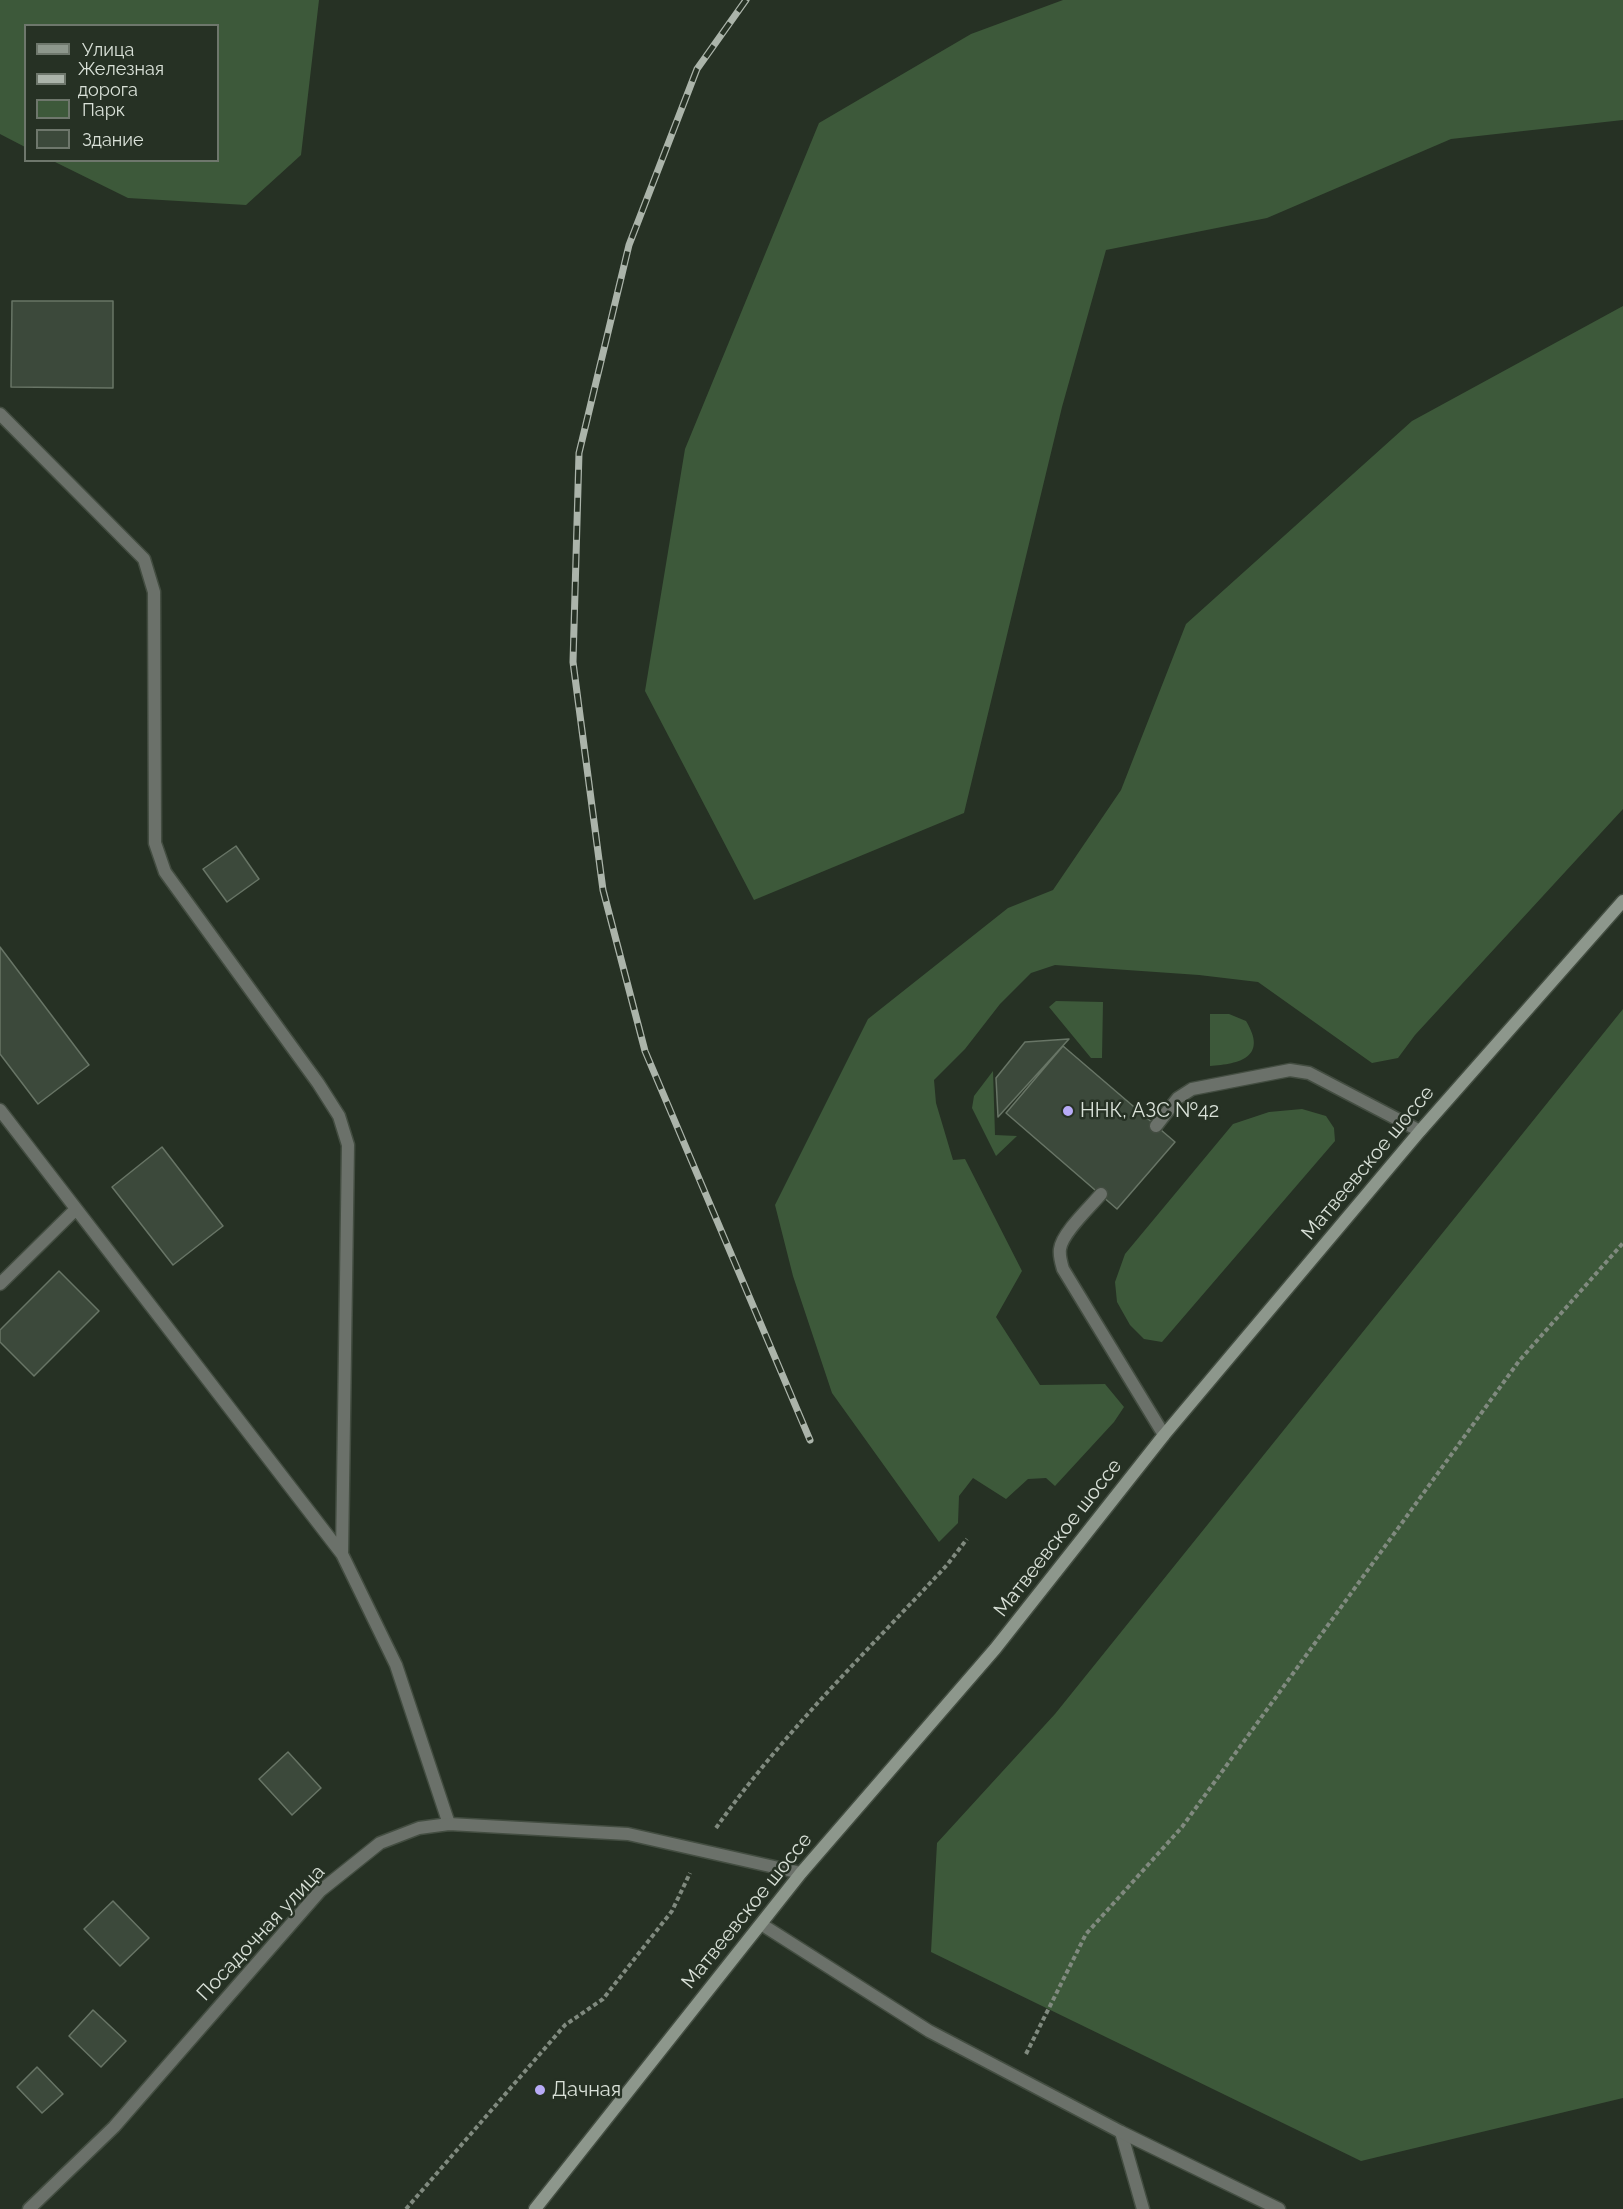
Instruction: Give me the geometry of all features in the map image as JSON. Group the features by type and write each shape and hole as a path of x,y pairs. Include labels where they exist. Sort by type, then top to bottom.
{"main road":[{"name":"Матвеевское шоссе","path":"535,2209 801,1873 995,1649 1164,1435 1420,1131 1623,902"}],"street":[{"path":"0,414 144,560 154,592 155,843 165,872 318,1083 339,1116 348,1146 342,1554"},
{"path":"1156,1126 1178,1098 1192,1089 1290,1070 1309,1073 1420,1131"},
{"path":"0,1110 342,1554 396,1665 449,1824"},
{"path":"1101,1194 1064,1238 1060,1248 1060,1259 1063,1269 1164,1435"},
{"path":"0,1284 76,1209"},
{"name":"Посадочная улица","path":"29,2209 114,2127 320,1891 380,1844 419,1828 449,1824 628,1834 801,1873"},
{"path":"761,1924 929,2031 1121,2132 1279,2209"},
{"path":"1121,2132 1143,2209"}],"path":[{"path":"1014,2076 1086,1934 1182,1827 1519,1361 1623,1243"}],"green space":[{"path":"0,0 319,0 301,155 246,205 128,198 55,162 219,162 219,24 24,24 24,146 0,134"},
{"path":"1063,0 1623,0 1623,120 1451,139 1267,218 1106,250 1062,407 964,813 754,900 645,691 685,449 819,123 971,34"},
{"path":"1623,306 1623,809 1415,1035 1398,1058 1372,1063 1258,982 1199,975 1055,965 1031,973 1000,1004 965,1049 934,1080 936,1103 953,1160 965,1159 1022,1271 996,1317 1040,1385 1105,1384 1124,1407 1114,1422 1055,1486 1046,1478 1028,1479 1006,1499 973,1478 959,1496 958,1523 939,1542 832,1393 793,1276 775,1205 868,1019 1008,908 1053,890 1121,790 1186,624 1412,421"},
{"path":"1056,1001 1103,1002 1102,1058 1091,1058 1049,1007"},
{"path":"1623,1009 1623,2098 1361,2161 931,1952 937,1843 1055,1714"},
{"path":"1210,1014 1229,1014 1246,1021 1254,1043 1248,1056 1231,1063 1210,1066"},
{"path":"993,1071 995,1135 1017,1136 996,1156 972,1108 974,1096"},
{"path":"1302,1109 1326,1116 1334,1128 1335,1141 1162,1342 1144,1339 1130,1325 1117,1302 1115,1282 1125,1254 1233,1124 1269,1112"}],"building":[{"path":"12,301 113,301 113,388 11,387"},
{"path":"236,846 259,879 227,902 203,869"},
{"path":"0,947 89,1065 38,1104 0,1054"},
{"path":"1069,1039 998,1117 996,1078 1025,1042"},
{"path":"1063,1046 1175,1142 1117,1209 1006,1113"},
{"path":"162,1147 223,1226 173,1265 112,1187"},
{"path":"59,1271 99,1311 34,1376 0,1342 0,1330"},
{"path":"288,1752 321,1788 292,1815 259,1779"},
{"path":"113,1901 149,1938 120,1966 84,1929"},
{"path":"93,2010 126,2041 101,2067 69,2036"},
{"path":"37,2067 63,2094 42,2113 17,2087"}],"railway":[{"path":"746,0 697,69 629,245 579,453 573,662 603,890 645,1051 810,1440"}],"place":[{"name":"ННК, АЗС №42","path":"1068,1111"},
{"name":"Дачная","path":"540,2090"}]}
